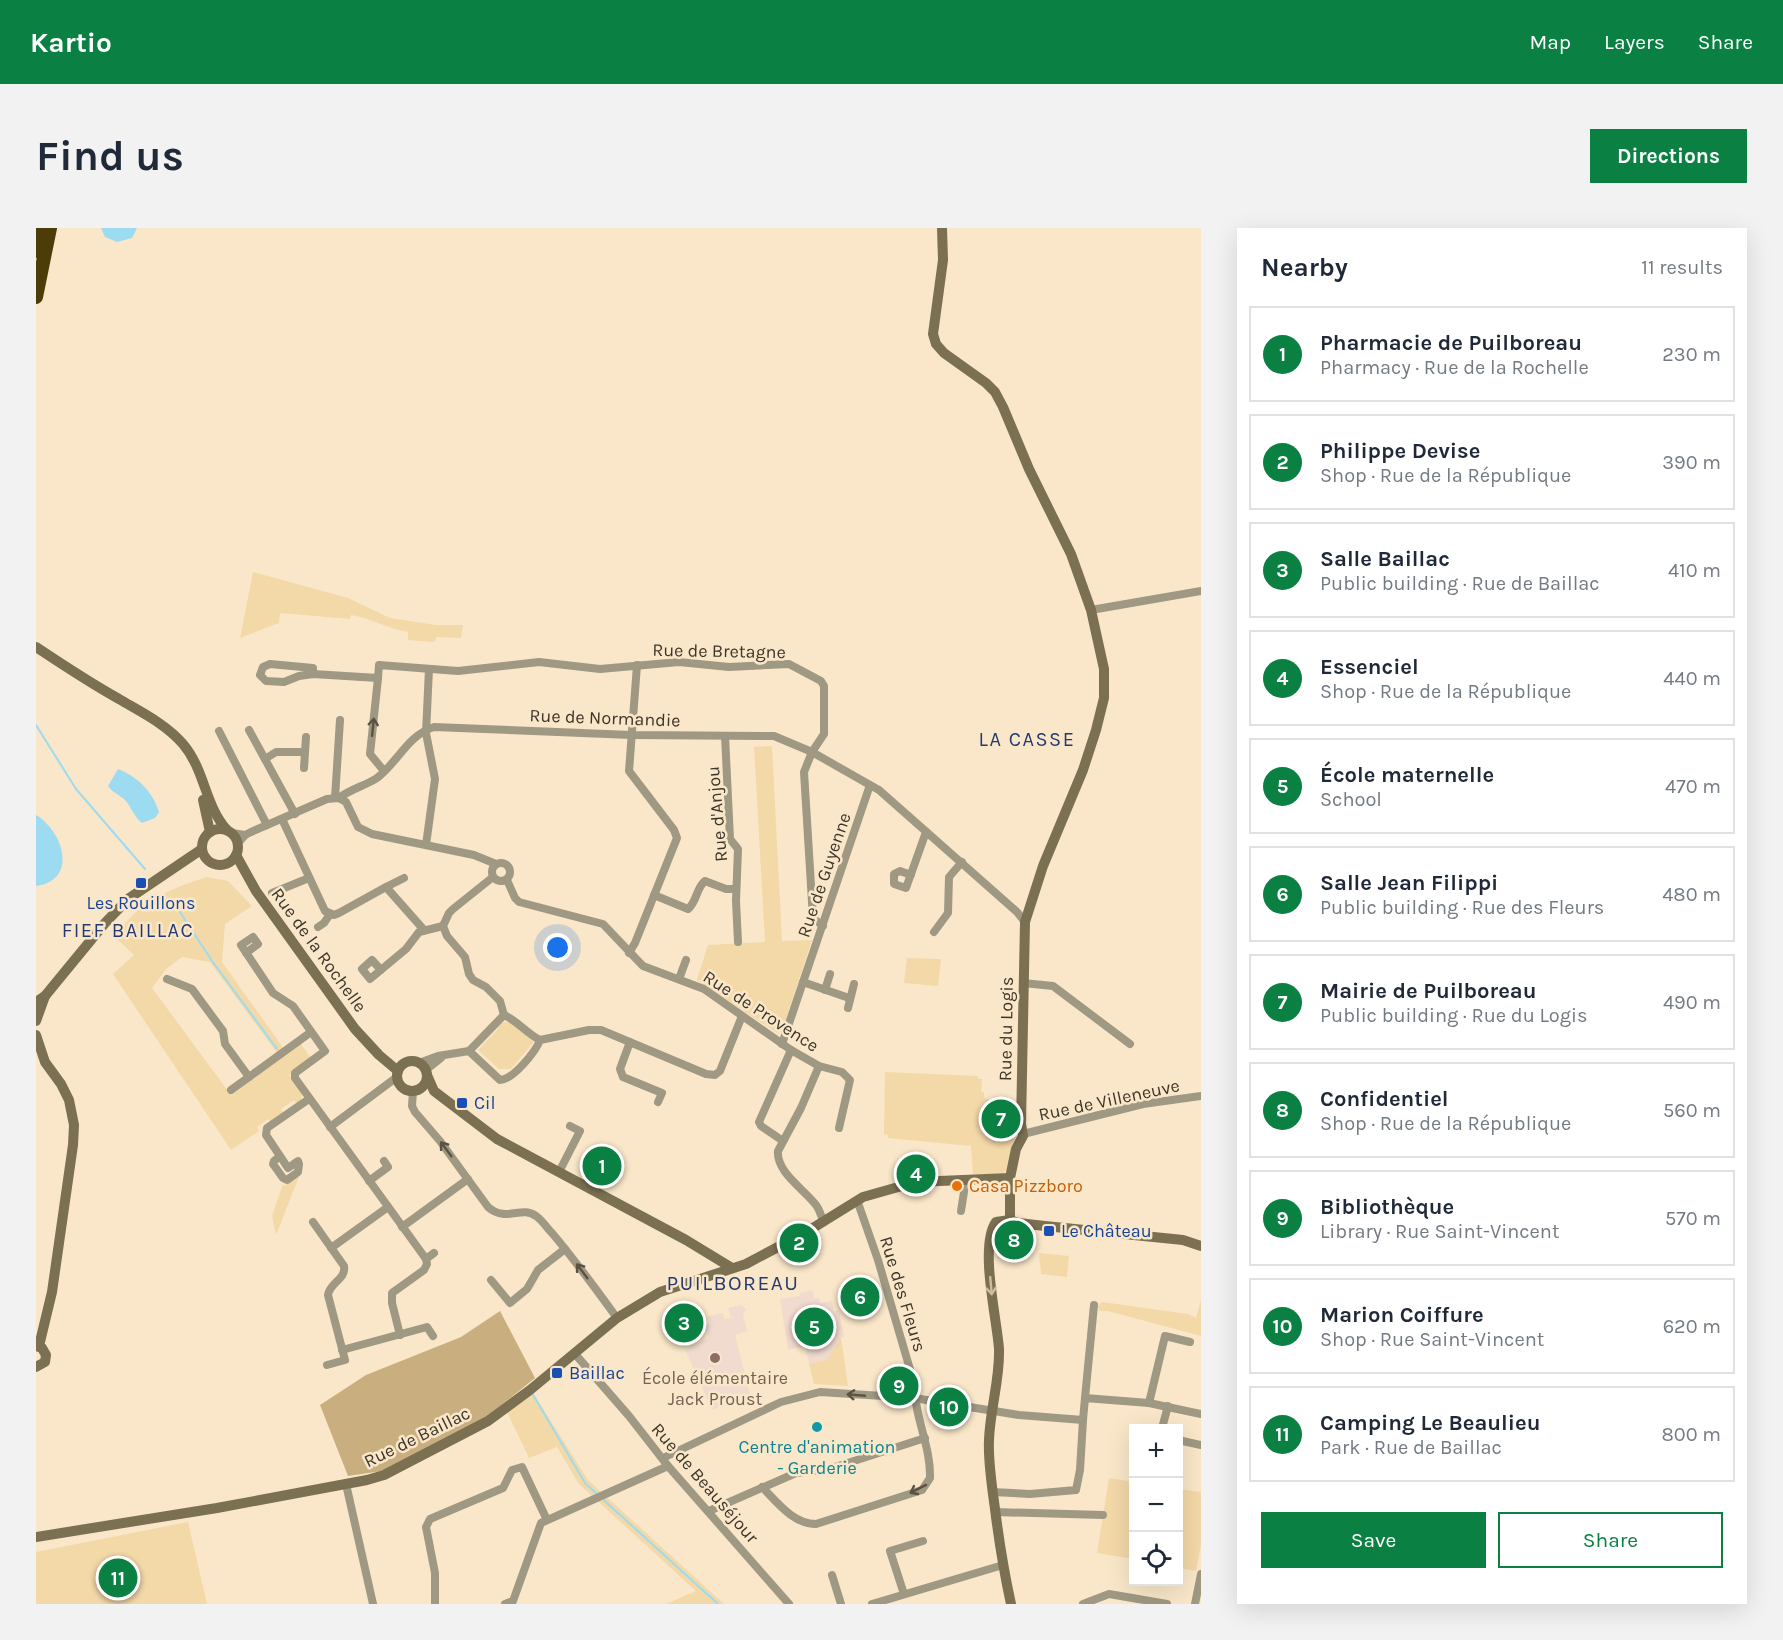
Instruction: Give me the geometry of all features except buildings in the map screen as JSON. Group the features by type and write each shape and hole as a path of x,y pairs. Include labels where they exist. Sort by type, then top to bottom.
{"highway":[{"path":"36,251 40,228"},
{"path":"36,297 50,228"}],"street":[{"name":"Rue du Logis","path":"942,228 943,260 933,334 936,344 944,353 986,383 995,392 1003,407 1029,469 1071,554 1091,610 1104,669 1104,698 1101,715 1083,770 1043,866 1025,918 1021,1124 1023,1134 1016,1149 1010,1178 1010,1220"},
{"path":"1091,610 1201,591"},
{"path":"36,647 161,725 182,743 199,769 215,814 240,844"},
{"name":"Rue de Bretagne","path":"378,678 379,665 458,671 539,662 600,669 680,662 729,667 789,664 821,681 824,686 824,734 812,752 804,772 813,918 823,926"},
{"path":"313,674 313,668 270,664 263,667 261,675 266,681 284,682 298,676 313,674 378,678 370,754 384,771"},
{"path":"629,953 677,838 674,830 629,771 637,665"},
{"path":"426,845 435,779 426,729 429,669"},
{"path":"118,699 166,736 186,758 199,786 210,832"},
{"path":"340,720 340,799 358,827 372,834 474,855 508,866 511,872 507,880 500,882 493,878"},
{"name":"Rue de Normandie","path":"426,729 434,727 631,735 774,736 812,752 870,785"},
{"path":"230,832 221,829 210,832 203,840 204,854 214,864 224,865 233,860 240,844 267,825 327,799 340,799 350,791 371,782 413,739 426,729"},
{"path":"249,730 295,814"},
{"path":"219,731 267,825"},
{"name":"Rue d'Anjou","path":"725,736 730,839 738,849 736,889 738,942"},
{"path":"304,768 306,737"},
{"path":"265,759 276,752 305,752"},
{"path":"870,785 879,790 1025,918"},
{"name":"Rue de Guyenne","path":"782,1044 870,785"},
{"path":"282,819 325,911 330,914 339,913 404,878"},
{"path":"910,875 926,832"},
{"name":"Rue de la Rochelle","path":"240,844 256,891"},
{"path":"36,1367 42,1365 46,1359 45,1351 37,1346 52,1292 74,1125 69,1100 61,1084 40,1059 36,1023 40,999 128,898 204,854"},
{"path":"934,932 948,913 949,877 962,862"},
{"path":"493,878 492,870 496,864"},
{"name":"Rue de la Rochelle","path":"224,865 234,870 256,891 355,1029 395,1058 400,1070 402,1088 417,1090"},
{"path":"272,893 309,878"},
{"path":"493,878 453,909 443,926 447,936 465,957 469,974 473,980 486,987 500,1001 504,1015 520,1024 534,1037 540,1040 596,1029 706,1074 715,1075 720,1071 742,1016"},
{"name":"Rue de Provence","path":"507,880 519,902 598,921 608,928 629,953 649,969 704,989 782,1044 819,1066 777,1155 781,1165 816,1205 824,1222"},
{"name":"Rue d'Anjou","path":"654,896 688,909 693,905 701,884 705,881 726,889 736,889"},
{"path":"386,887 424,930"},
{"path":"318,927 330,914"},
{"path":"381,970 410,945 415,936 424,930 443,926"},
{"path":"246,953 273,993 293,1006 326,1051 295,1073 294,1077 426,1259 427,1264 424,1270 392,1293 392,1303 400,1335"},
{"path":"679,979 686,960"},
{"path":"825,990 830,974"},
{"path":"167,979 192,989 223,1031 225,1044 249,1077"},
{"path":"803,982 849,998"},
{"path":"1023,983 1053,986 1130,1044"},
{"path":"848,1008 854,984"},
{"path":"330,1127 400,1070 424,1069 438,1056 469,1051 504,1015"},
{"path":"231,1090 311,1032"},
{"path":"469,1051 500,1080 504,1080 511,1077 538,1046 540,1040"},
{"path":"630,1042 620,1073 623,1077 662,1093 658,1102"},
{"path":"783,1141 761,1126 759,1122 791,1050"},
{"path":"819,1066 842,1072 849,1077 850,1084 839,1128"},
{"path":"424,1069 426,1083 417,1090 412,1106 415,1112 494,1212 502,1215 524,1213 536,1215 617,1318"},
{"path":"424,1069 434,1091 497,1139 686,1240 732,1268"},
{"path":"417,1090 434,1091"},
{"name":"Rue de Villeneuve","path":"1023,1134 1143,1104 1201,1096"},
{"path":"280,1156 266,1136 267,1128 309,1099"},
{"path":"559,1172 580,1131 570,1126"},
{"path":"369,1181 388,1167 384,1161"},
{"name":"Rue de Baillac","path":"36,1537 217,1508 384,1475 488,1421 575,1354 617,1318 660,1293 746,1264 824,1222 857,1200 916,1182 1010,1178"},
{"path":"402,1227 468,1179"},
{"path":"962,1211 966,1179"},
{"name":"Rue des Fleurs","path":"762,1487 796,1520 804,1524 816,1524 921,1490 930,1479 925,1438 914,1398 914,1383 857,1200"},
{"path":"332,1248 388,1208"},
{"path":"1011,1604 992,1492 988,1443 999,1365 989,1261 991,1233 996,1222 1010,1220 1018,1223 1183,1240 1201,1246"},
{"path":"313,1222 344,1266 345,1271 342,1277 331,1286 328,1295 345,1360 327,1365"},
{"path":"491,1280 510,1303 527,1289 538,1270 565,1249"},
{"path":"426,1259 434,1253"},
{"path":"709,1275 712,1264 711,1255"},
{"path":"992,1492 1030,1494 1076,1490 1080,1470 1094,1305"},
{"path":"342,1350 427,1327 433,1336"},
{"path":"1149,1403 1165,1336 1190,1342"},
{"name":"Rue de Beauséjour","path":"575,1354 668,1466 789,1604"},
{"path":"663,1458 781,1402 824,1392 914,1398 1019,1415 1083,1420"},
{"path":"1085,1398 1149,1403 1201,1414"},
{"path":"1163,1424 1168,1406"},
{"path":"709,1511 796,1473 829,1468 925,1438"},
{"path":"1183,1441 1201,1445"},
{"path":"511,1603 540,1525 668,1466"},
{"path":"435,1604 433,1601 435,1573 426,1527 430,1519 502,1488 512,1470 522,1467 547,1520"},
{"path":"346,1484 373,1604"},
{"path":"995,1512 1103,1515"},
{"path":"904,1594 890,1551 923,1541"},
{"path":"872,1604 1003,1565"},
{"path":"832,1575 841,1604"},
{"path":"1195,1604 1201,1575"},
{"path":"1083,1604 1098,1602 1110,1594 1164,1604"}],"shaded area":[{"path":"253,572 348,598 390,618 436,625 463,625 461,638 436,637 435,642 408,640 408,632 358,616 351,615 350,619 280,613 279,623 240,638"},
{"path":"772,746 782,941 812,940 782,1031 777,1033 697,980 708,945 765,942 754,747"},
{"path":"207,877 228,881 252,906 225,924 222,962 284,1049 278,1054 210,962 182,957 166,969 152,988 231,1095 300,1043 311,1058 289,1075 302,1093 301,1100 297,1104 294,1100 281,1109 284,1113 271,1123 268,1119 257,1127 259,1131 231,1150 113,974 134,955 115,937 134,914 155,898"},
{"path":"907,958 941,959 938,986 904,983"},
{"path":"503,1022 516,1026 534,1042 511,1069 499,1069 478,1050 498,1029 497,1026"},
{"path":"885,1072 978,1076 978,1079 982,1079 981,1092 984,1092 984,1098 1000,1103 1000,1113 984,1110 983,1117 986,1118 986,1125 1009,1127 1009,1132 1015,1132 1013,1154 1003,1174 973,1174 971,1146 888,1138 888,1135 884,1134"},
{"path":"300,1174 276,1235 272,1216 283,1184 284,1186"},
{"path":"1039,1253 1069,1256 1067,1277 1041,1274"},
{"path":"813,1290 814,1298 819,1298 820,1303 832,1301 834,1311 839,1310 844,1337 839,1338 827,1360 809,1364 805,1346 788,1350 780,1299 800,1296 800,1293"},
{"path":"1201,1300 1201,1336 1108,1311 1099,1311 1099,1308 1096,1308 1102,1302 1188,1314 1196,1318"},
{"name":"École élémentaire Jack Proust","path":"741,1305 746,1309 743,1314 747,1331 735,1335 750,1394 712,1410 685,1349 709,1338 704,1325 710,1323 708,1316 723,1313 724,1319 731,1318 728,1308"},
{"path":"500,1311 535,1378 484,1419 382,1471 348,1476 320,1405 366,1375 461,1337"},
{"path":"841,1338 848,1386 814,1384 809,1364 827,1360"},
{"path":"533,1393 588,1480 724,1604 666,1604 696,1591 579,1484 557,1447 529,1458 507,1412"},
{"path":"1109,1478 1129,1481 1129,1558 1097,1553"},
{"path":"1183,1490 1201,1492 1201,1545 1196,1571 1183,1569"},
{"path":"188,1522 207,1604 36,1604 36,1552"}],"water":[{"path":"101,228 137,228 132,238 117,242 105,237"},
{"path":"118,769 132,776 149,792 159,812 155,818 142,823 124,799 108,786"},
{"path":"36,815 46,822 59,843 62,865 58,875 49,882 36,886"}],"waterway":[{"path":"36,725 76,789 145,869"},
{"path":"172,900 212,961 277,1049"},
{"path":"532,1393 585,1483 718,1604"}],"place":[{"name":"Les Rouillons","path":"141,883"},
{"name":"Cil","path":"462,1103"},
{"name":"Mairie de Puilboreau","path":"1001,1119"},
{"name":"Pharmacie de Puilboreau","path":"602,1166"},
{"name":"Essenciel","path":"916,1174"},
{"name":"Casa Pizzboro","path":"957,1186"},
{"name":"Le Château","path":"1049,1231"},
{"name":"Confidentiel","path":"1014,1240"},
{"name":"Philippe Devise","path":"799,1243"},
{"name":"Salle Jean Filippi","path":"860,1297"},
{"name":"Salle Baillac","path":"684,1323"},
{"name":"École maternelle","path":"814,1327"},
{"name":"École élémentaire Jack Proust","path":"715,1358"},
{"name":"Baillac","path":"557,1373"},
{"name":"Bibliothèque","path":"899,1386"},
{"name":"Marion Coiffure","path":"949,1407"},
{"name":"Centre d'animation - Garderie","path":"817,1427"},
{"name":"Camping Le Beaulieu","path":"118,1578"}],"district":[{"name":"LA CASSE","path":"1027,739"},
{"name":"FIEF BAILLAC","path":"128,930"},
{"name":"PUILBOREAU","path":"733,1283"}]}
